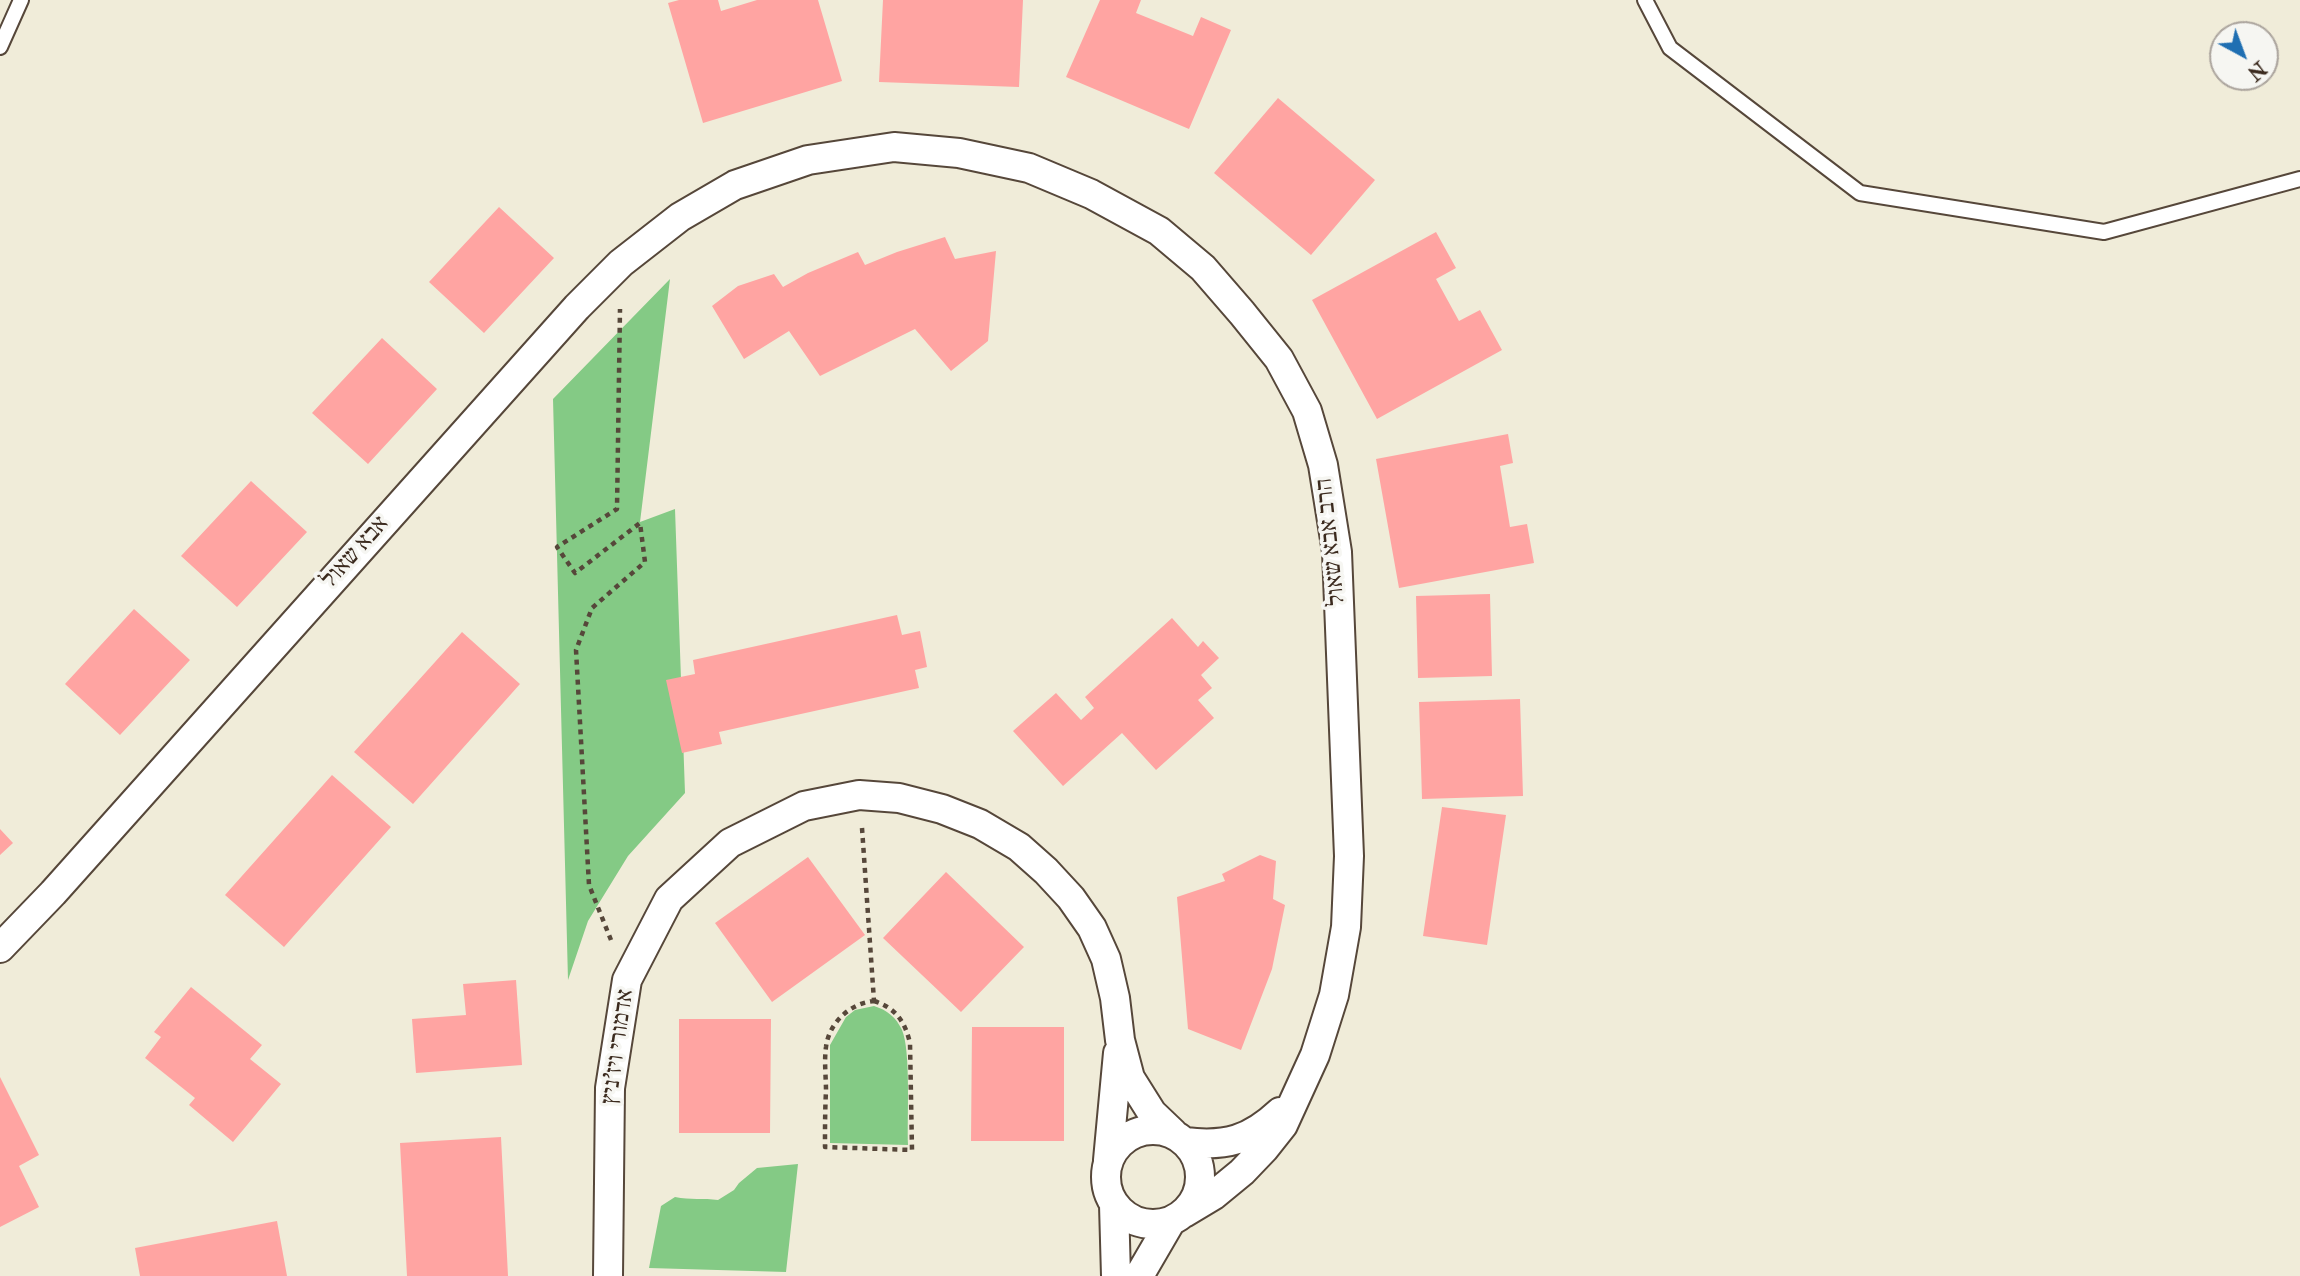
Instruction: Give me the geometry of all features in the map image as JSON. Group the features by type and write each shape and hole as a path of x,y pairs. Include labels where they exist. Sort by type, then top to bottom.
{"street":[{"name":"הרב אבא שאול","path":"736,185 808,160 894,148 959,153 1028,168 1091,194 1159,231 1203,268 1279,359 1307,411 1323,465 1334,519 1338,566 1349,856 1346,927 1334,995 1315,1055 1283,1125 1264,1149 1214,1195 1177,1217"},
{"name":"אבא שאול","path":"0,948 53,893 577,307 621,263 680,217 736,185"},
{"name":"אדמורי ויז'ניץ","path":"608,1276 610,1088 627,980 669,899 730,843 804,806 859,795 899,798 942,809 980,824 1019,847 1046,871 1085,918 1106,959 1115,998 1120,1040 1130,1078 1152,1113 1179,1138"},
{"name":"אדמורי ויז'ניץ","path":"1108,1160 1120,1040"},
{"name":"הרב אבא שאול","path":"1179,1138 1212,1145 1245,1138 1266,1125 1298,1096"},
{"path":"1139,1276 1177,1217 1194,1201 1200,1170 1195,1155 1179,1138 1157,1129 1142,1130 1127,1136 1115,1147 1108,1160 1105,1176 1107,1191 1114,1205 1125,1216 1139,1223 1155,1224 1177,1217"},
{"path":"1114,1205 1116,1276"}],"lane":[{"path":"0,47 21,0"},
{"path":"1645,0 1670,48 1860,193 2104,232 2300,179"}],"path":[{"path":"621,263 617,509 557,547 575,573 640,523 645,562 592,608 576,650 589,884 627,980"},
{"path":"859,795 874,1001"},
{"path":"874,1001 894,1010 907,1030 910,1044 912,1150 825,1147 826,1045 833,1027 843,1015 853,1006 874,1001"}],"green space":[{"path":"670,279 640,522 675,509 685,793 628,856 588,921 568,980 553,399"},
{"path":"874,1006 894,1018 900,1025 905,1040 908,1068 908,1145 830,1143 830,1045 846,1017 855,1010"},
{"path":"798,1164 786,1272 649,1268 661,1206 675,1197 718,1200 734,1190 757,1168"}],"building":[{"path":"679,0 718,0 721,11 757,0 818,0 842,81 703,123 668,3"},
{"path":"883,0 1023,0 1019,87 879,82"},
{"path":"1100,0 1141,0 1136,13 1193,36 1201,17 1231,30 1189,129 1066,77"},
{"path":"1278,98 1375,180 1311,255 1214,173"},
{"path":"499,207 554,258 484,333 429,282"},
{"path":"1436,232 1456,268 1436,279 1459,321 1480,310 1502,350 1377,419 1312,300"},
{"path":"945,237 955,259 996,251 988,341 951,371 915,329 820,376 789,331 744,359 712,306 738,286 774,274 783,287 808,273 858,252 865,265"},
{"path":"382,338 437,389 368,464 312,413"},
{"path":"1508,434 1513,463 1500,466 1510,527 1527,524 1534,563 1399,588 1376,459"},
{"path":"251,481 307,532 237,607 181,556"},
{"path":"1490,594 1492,676 1418,678 1416,596"},
{"path":"134,609 190,660 120,735 65,684"},
{"path":"897,615 902,635 920,631 927,667 915,670 919,688 719,732 722,744 682,753 666,680 695,674 693,660"},
{"path":"1172,618 1198,647 1203,641 1219,658 1201,675 1212,688 1198,700 1214,718 1156,770 1122,733 1063,786 1013,731 1056,693 1081,720 1094,708 1085,697"},
{"path":"462,632 520,684 413,804 354,752"},
{"path":"1520,699 1523,796 1422,799 1419,702"},
{"path":"332,775 391,827 284,947 225,895"},
{"path":"1442,807 1506,815 1487,945 1423,936"},
{"path":"0,829 13,843 0,855"},
{"path":"1260,855 1276,861 1273,899 1285,905 1272,969 1241,1050 1188,1029 1177,897 1225,881 1222,874"},
{"path":"808,857 865,935 772,1002 715,923"},
{"path":"946,872 1024,947 961,1012 883,938"},
{"path":"516,980 522,1065 416,1073 412,1019 466,1015 463,984"},
{"path":"191,987 262,1045 250,1059 281,1084 233,1142 189,1105 195,1098 145,1058 161,1037 154,1032"},
{"path":"679,1019 771,1019 770,1133 679,1133"},
{"path":"972,1027 1064,1027 1064,1141 971,1141"},
{"path":"0,1077 39,1155 19,1166 39,1207 0,1227"},
{"path":"501,1137 508,1276 407,1276 400,1143"},
{"path":"277,1221 287,1276 140,1276 135,1248"}]}
